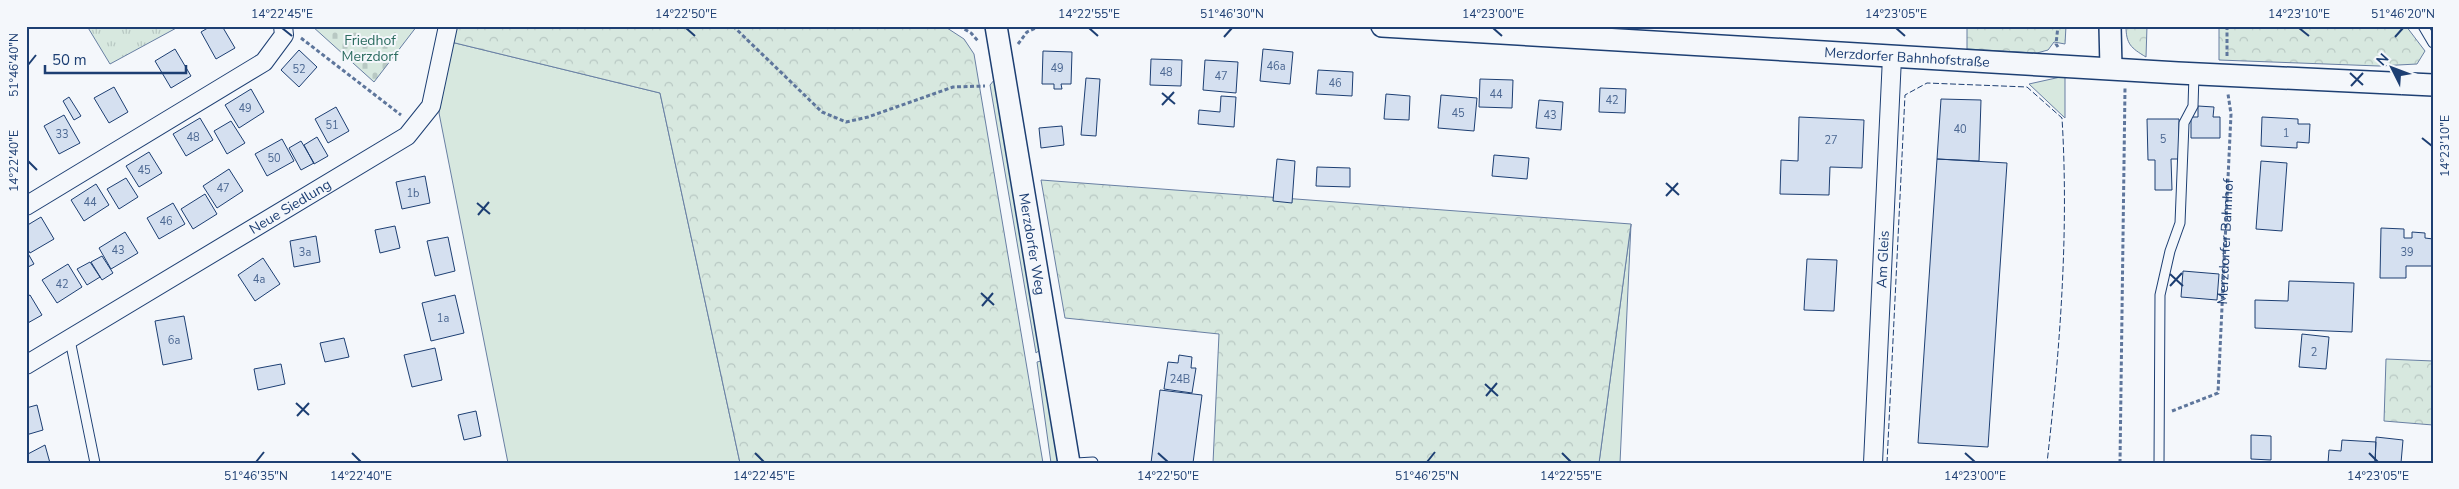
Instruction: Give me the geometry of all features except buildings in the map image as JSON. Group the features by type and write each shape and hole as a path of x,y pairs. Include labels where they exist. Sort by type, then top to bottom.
{"street":[{"name":"Neue Siedlung","path":"26,365 407,136 431,106 448,26"},
{"name":"Merzdorfer Weg","path":"996,26 1069,463"},
{"name":"Merzdorfer Bahnhofstraße","path":"1382,26 2194,74 2433,85"},
{"path":"2110,26 2118,69"},
{"path":"26,206 264,62 288,29"},
{"name":"Am Gleis","path":"1873,463 1892,57"}],"lane":[{"path":"2423,26 2433,44"},
{"path":"2159,463 2160,295 2170,251 2180,223 2184,123 2193,106 2194,74"},
{"path":"70,340 96,463"},
{"path":"1076,463 1093,462"}],"path":[{"path":"733,26 822,112 846,122 868,117 953,87 985,86"},
{"path":"2058,26 2056,44 2059,49 2066,50"},
{"name":"Merzdorfer Bahnhof","path":"2159,416 2218,393 2230,114 2226,75 2227,26"},
{"path":"288,29 395,110 414,127"},
{"path":"2118,69 2120,463"}],"green space":[{"path":"87,26 180,26 110,64"},
{"name":"Friedhof Merzdorf","path":"312,26 417,26 374,82"},
{"path":"456,26 944,26 964,39 974,54 1043,463 740,463 660,93 451,42"},
{"path":"1967,26 2066,26 2065,44 2054,42 2048,50 2037,53 1967,49"},
{"path":"2126,26 2147,26 2146,57 2130,45"},
{"path":"2219,26 2406,26 2425,51 2417,64 2379,66 2219,60"},
{"path":"451,42 660,93 740,463 508,463 439,113"},
{"path":"2065,76 2065,118 2029,84"},
{"path":"995,79 1041,349 1036,353 990,85"},
{"path":"1041,180 1631,224 1599,463 1213,463 1219,334 1065,318"},
{"path":"1631,224 1620,463 1599,463"},
{"path":"2386,359 2433,361 2433,425 2384,421"},
{"path":"1041,361 1058,463 1051,463 1037,362"}],"fence":[{"path":"1887,463 1905,95 1927,83 2027,87 2062,118 2064,248 2056,377 2047,463"}]}
